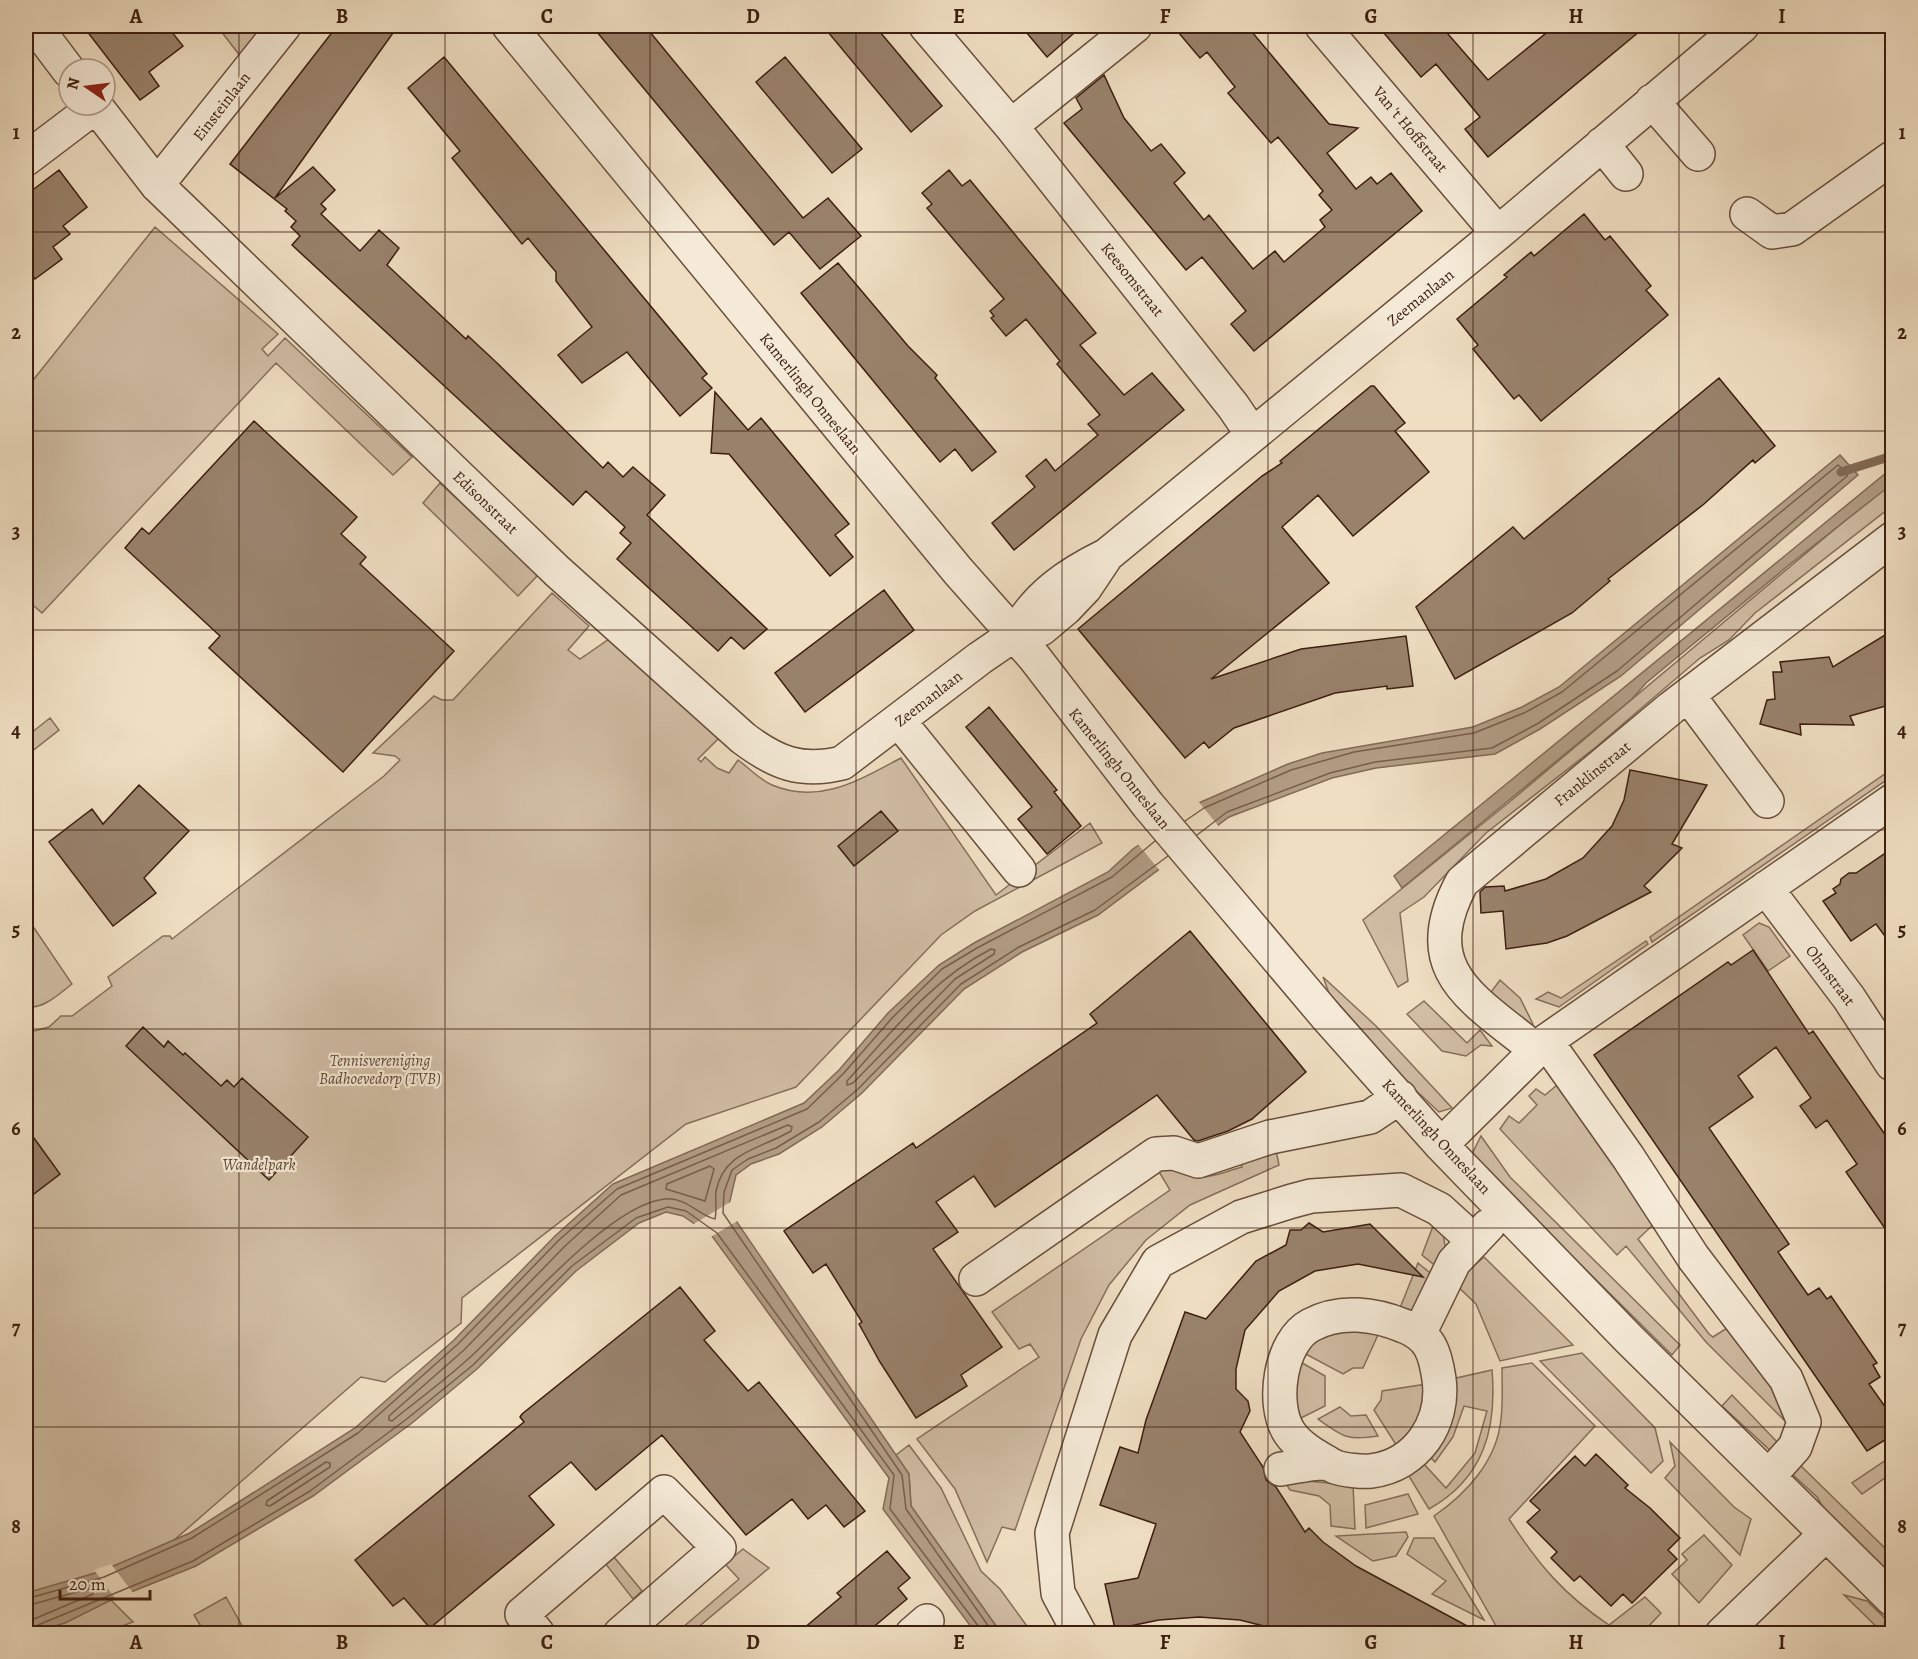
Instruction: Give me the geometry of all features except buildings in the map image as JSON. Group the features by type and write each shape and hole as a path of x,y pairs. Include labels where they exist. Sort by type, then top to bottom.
{"street":[{"path":"35,26 58,57"},
{"name":"Einsteinlaan","path":"157,185 284,26"},
{"name":"Kamerlingh Onneslaan","path":"508,26 898,499 1015,634 1148,806 1327,1017 1441,1145 1628,1338 1893,1599"},
{"name":"Keesomstraat","path":"926,26 1011,126 1226,396 1252,434"},
{"path":"1011,126 1135,26"},
{"name":"Van 't Hoffstraat","path":"1322,26 1498,233"},
{"name":"Zeemanlaan","path":"842,763 899,722 970,665 1015,634 1041,629 1085,588 1107,555 1498,233 1732,29"},
{"path":"1652,101 1698,154"},
{"path":"26,159 80,117"},
{"name":"Edisonstraat","path":"104,117 157,185 557,571 743,738 769,758 797,766 819,769 842,763"},
{"path":"1602,144 1626,174"},
{"path":"1747,214 1772,232 1792,229 1893,158"},
{"name":"Franklinstraat","path":"1541,1046 1469,996 1453,977 1445,953 1443,934 1452,901 1462,882 1688,695 1893,539"},
{"path":"1688,695 1767,801"},
{"path":"899,722 1019,870"},
{"path":"1441,1145 1541,1046 1893,801"},
{"name":"Ohmstraat","path":"1766,888 1850,998 1893,1064"},
{"path":"1541,1046 1628,1157 1693,1257 1786,1379 1804,1422 1795,1447 1769,1476"},
{"path":"976,1279 1156,1154 1174,1153 1198,1161 1270,1137 1370,1117 1400,1097"},
{"path":"1080,1634 1058,1593 1052,1533 1115,1335 1158,1262 1241,1217 1311,1196 1401,1190 1439,1209 1474,1240"},
{"path":"1420,1332 1454,1262 1504,1209"},
{"path":"1348,1314 1373,1316 1420,1332 1430,1345 1439,1378 1438,1417 1432,1431 1413,1453 1397,1463 1371,1471 1348,1469 1328,1463 1309,1453 1289,1431 1281,1404 1282,1370 1297,1338 1310,1325 1348,1314"},
{"path":"1281,1469 1328,1463"},
{"path":"538,1634 522,1614 664,1492 719,1548 620,1634"},
{"path":"1722,1634 1826,1534"}],"green space":[{"path":"217,26 265,26 241,57"},
{"path":"155,227 278,334 262,349 268,356 285,338 412,457 393,475 276,363 42,613 26,599 26,389"},
{"path":"440,483 538,575 518,596 423,503"},
{"path":"1892,484 1892,506 1755,613 1729,640 1700,658 1596,747 1486,833 1424,897 1400,913 1408,981 1398,987 1363,920 1507,804 1873,497"},
{"name":"Wandelpark","path":"552,593 589,626 568,650 580,659 612,637 719,738 698,759 701,762 705,757 717,768 729,773 738,760 772,785 806,792 839,787 901,758 996,895 1090,823 1102,843 975,911 941,935 796,1087 686,1124 462,1298 461,1323 385,1382 361,1377 102,1603 111,1600 133,1622 103,1633 26,1634 26,1033 49,1027 61,1016 72,1016 112,986 108,977 163,936 170,936 172,939 384,776 400,760 395,756 373,753 434,696 442,700 453,700"},
{"path":"50,718 59,730 26,756 26,737"},
{"path":"1892,769 1892,776 1652,942 1650,937"},
{"path":"26,916 72,984 44,1004 32,1007 26,1006"},
{"path":"1759,923 1769,927 1790,956 1768,971 1743,935"},
{"path":"1646,941 1648,944 1559,1007 1536,999 1548,992 1561,998"},
{"path":"1323,977 1376,1026 1452,1108 1439,1112 1409,1084 1329,993"},
{"path":"1500,980 1520,998 1533,1024 1530,1027 1488,996"},
{"path":"1424,1001 1467,1043 1480,1030 1492,1046 1481,1045 1466,1056 1442,1051 1407,1014"},
{"path":"1555,1072 1656,1222 1638,1239 1709,1334 1713,1337 1727,1328 1778,1396 1791,1427 1706,1342 1626,1246 1617,1255 1500,1129 1509,1116 1519,1123 1537,1105 1529,1096 1536,1089 1545,1095 1557,1085 1549,1075"},
{"path":"1481,1136 1510,1177 1680,1345 1672,1355 1471,1156"},
{"path":"1276,1150 1279,1165 1190,1205 1146,1240 1109,1285 1081,1339 1015,1530 1002,1527 987,1562 955,1489 917,1439 1039,1357 1030,1344 1019,1349 992,1312 1170,1190 1158,1170 1172,1164 1190,1175 1206,1177 1242,1167 1241,1159"},
{"path":"1435,1221 1443,1234 1446,1251 1437,1267 1422,1255"},
{"path":"1484,1257 1573,1345 1500,1361 1476,1304 1454,1283"},
{"path":"1418,1263 1434,1276 1411,1313 1398,1313"},
{"path":"1382,1326 1363,1368 1353,1368 1343,1374 1302,1352 1318,1333"},
{"path":"1582,1353 1655,1428 1663,1461 1651,1473 1540,1361"},
{"path":"1297,1360 1325,1376 1325,1406 1295,1421"},
{"path":"1532,1363 1595,1426 1509,1519 1553,1578 1593,1614 1609,1625 1645,1597 1661,1613 1648,1627 1654,1633 1500,1633 1434,1516 1468,1487 1493,1449 1501,1419 1502,1368"},
{"path":"1492,1370 1492,1412 1483,1450 1463,1482 1448,1497 1429,1509 1407,1473 1423,1463 1446,1488 1475,1453 1487,1411 1464,1406 1453,1437 1435,1462 1429,1456 1452,1379"},
{"path":"1427,1384 1423,1415 1398,1448 1374,1410 1381,1400 1382,1391"},
{"path":"1732,1395 1781,1446 1773,1453 1722,1406"},
{"path":"1340,1407 1351,1416 1366,1415 1378,1436 1352,1438 1318,1419"},
{"path":"1670,1442 1734,1507 1751,1519 1740,1555 1665,1478 1675,1466"},
{"path":"909,1445 941,1488 981,1571 1000,1589 1032,1633 1001,1633 911,1506 909,1474 896,1455"},
{"path":"1892,1456 1892,1473 1862,1494 1852,1483"},
{"path":"1800,1465 1892,1555 1892,1582 1830,1519 1817,1497 1793,1475"},
{"path":"1283,1479 1353,1485 1355,1529 1331,1526 1330,1505 1319,1496 1290,1490"},
{"path":"1408,1494 1418,1514 1366,1528 1365,1505"},
{"path":"1406,1532 1408,1537 1396,1556 1373,1561 1336,1536"},
{"path":"1704,1535 1732,1565 1699,1603 1672,1574 1687,1560 1682,1554"},
{"path":"1414,1538 1434,1538 1484,1620 1432,1594 1446,1581 1407,1554"},
{"path":"743,1549 769,1568 691,1633 675,1634 739,1579 725,1564"},
{"path":"614,1557 642,1591 633,1599 605,1563"},
{"path":"1844,1595 1867,1601 1892,1625 1892,1633 1883,1633"},
{"path":"226,1597 246,1633 205,1633 194,1615"}],"water":[{"path":"1840,455 1858,475 1621,676 1540,729 1495,754 1376,768 1332,778 1229,817 1098,915 1022,952 964,989 862,1093 822,1127 779,1154 751,1164 736,1175 728,1209 909,1474 911,1506 1001,1633 973,1633 975,1632 883,1509 889,1478 712,1236 683,1216 666,1212 639,1223 576,1271 477,1369 412,1423 313,1496 196,1566 111,1600 65,1623 26,1634 26,1593 102,1571 190,1533 355,1428 454,1340 555,1236 613,1184 804,1103 839,1070 888,1013 939,965 974,943 1108,872 1133,849 1201,802 1288,764 1322,753 1473,727 1522,707 1559,687"},
{"path":"1892,468 1892,484 1789,565 1646,683 1632,699 1402,888 1394,876"}],"pier":[{"path":"1198,801 1220,828 1161,872 1137,843"},
{"path":"732,1201 731,1209 739,1220 709,1238 692,1225"},
{"path":"111,1564 134,1594 117,1601 94,1570"}],"waterway":[{"path":"1841,472 1892,456"}],"park label":[{"name":"Tennisvereniging Badhoevedorp (TVB)","path":"380,1069"}]}
